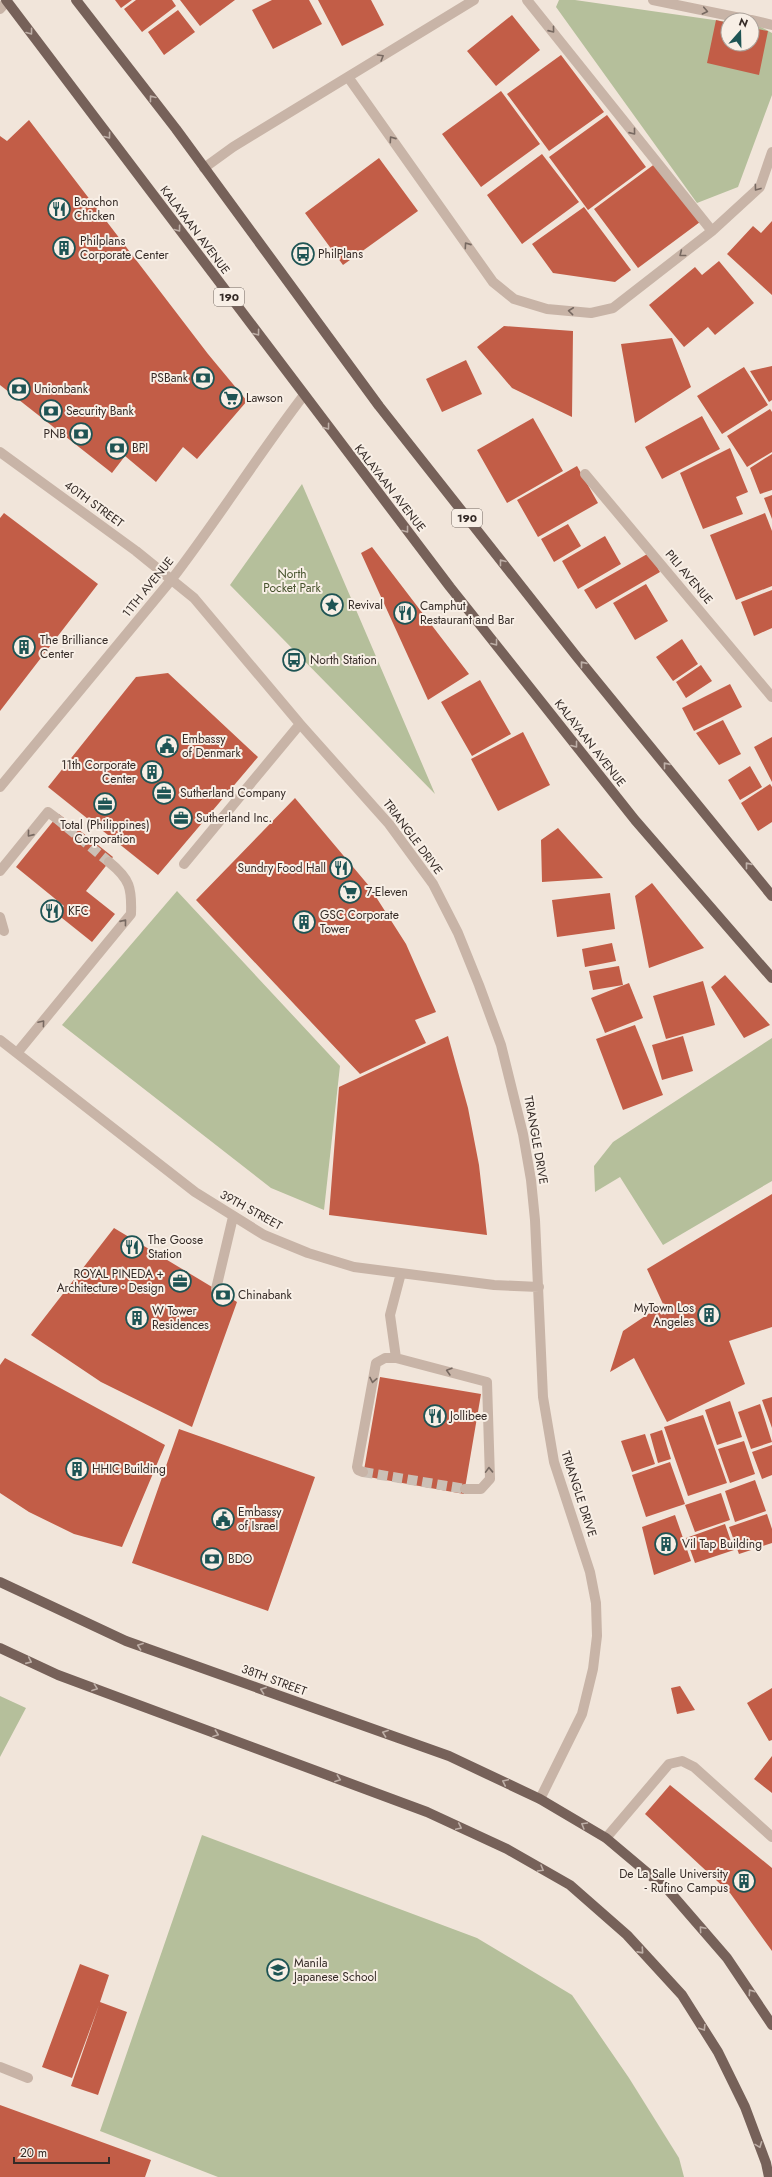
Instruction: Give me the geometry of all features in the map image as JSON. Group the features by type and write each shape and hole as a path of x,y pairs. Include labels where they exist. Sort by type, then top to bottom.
{"main road":[{"name":"190","path":"76,0 176,129 384,412 577,657 772,896"},
{"name":"KALAYAAN AVENUE","path":"4,3 450,587 630,814 772,978"},
{"name":"38TH STREET","path":"0,1582 126,1640 449,1756 540,1799 606,1838 674,1897 727,1958 772,2025"},
{"path":"0,1648 58,1675 427,1812 507,1849 570,1886 627,1935 682,1995 718,2052 745,2107 770,2177"}],"street":[{"path":"204,168 233,147 474,0"},
{"path":"527,0 712,230"},
{"path":"653,0 720,14"},
{"path":"760,22 772,25"},
{"path":"348,77 493,282 514,299 547,309 591,314 613,308 712,230 760,187 772,152"},
{"name":"11TH AVENUE","path":"0,787 172,579 196,548 277,430 304,395"},
{"name":"40TH STREET","path":"0,452 172,579"},
{"name":"PILI AVENUE","path":"586,474 772,697"},
{"name":"TRIANGLE DRIVE","path":"172,579 194,598 300,724 389,824 433,884 458,933 501,1045 514,1091 531,1180 539,1287 544,1404 554,1462 590,1572 596,1603 597,1636 593,1669 582,1714 562,1759 540,1799"},
{"path":"184,864 300,724"},
{"path":"0,871 48,812 56,818"},
{"path":"17,1053 131,914 132,890 122,873 109,862"},
{"path":"0,916 4,931"},
{"name":"39TH STREET","path":"0,1040 194,1192 264,1235 308,1253 354,1267 494,1285 539,1287"},
{"path":"216,1290 233,1217"},
{"path":"396,1358 390,1315 401,1273"},
{"path":"363,1472 358,1470 357,1467 376,1363 385,1358 396,1358 487,1382 490,1479 481,1489 465,1489"},
{"path":"606,1838 669,1764 682,1761 694,1767 772,1837"},
{"path":"0,2067 28,2078"}],"green space":[{"path":"559,0 575,0 720,21 720,52 760,52 760,27 772,33 772,95 738,187 697,203 556,7"},
{"name":"North Pocket Park","path":"302,484 435,794 230,585"},
{"path":"177,891 340,1066 324,1210 271,1188 62,1025"},
{"path":"772,1038 772,1181 663,1245 620,1177 595,1192 594,1166 613,1142"},
{"path":"0,1696 26,1708 0,1757"},
{"name":"Manila Japanese School","path":"202,1835 477,1938 572,1995 629,2078 679,2158 684,2177 218,2177 100,2131"}],"building":[{"path":"115,0 132,0 121,8"},
{"path":"136,0 172,0 176,6 142,32 124,9"},
{"path":"180,0 235,0 200,26"},
{"path":"272,0 309,0 322,24 273,49 252,10"},
{"path":"318,0 371,0 384,25 342,46"},
{"path":"178,10 195,32 164,55 148,32"},
{"path":"512,15 540,50 496,86 467,51"},
{"path":"716,20 720,21 720,52 760,52 760,30 768,31 759,75 707,63"},
{"path":"561,55 604,112 549,151 507,94"},
{"path":"501,91 540,144 481,187 442,134"},
{"path":"607,115 646,167 588,210 549,157"},
{"name":"Philplans Corporate Center","path":"29,120 208,354 247,401 197,459 183,447 156,482 125,456 112,473 0,385 0,136 7,141"},
{"path":"542,154 579,202 522,244 487,195"},
{"path":"379,158 418,211 343,265 305,213"},
{"path":"656,163 700,222 638,268 594,209"},
{"path":"584,207 631,270 615,282 553,273 532,244"},
{"path":"772,221 772,295 727,254 753,226 761,233"},
{"path":"719,261 754,303 715,335 708,327 684,347 649,305 695,267 702,275"},
{"path":"504,326 573,331 572,417 512,388 477,347"},
{"path":"672,338 691,387 635,423 621,344"},
{"path":"466,360 482,394 442,412 426,379"},
{"path":"772,366 772,400 769,402 750,371"},
{"path":"744,367 768,405 722,434 697,396"},
{"path":"770,409 772,412 772,452 747,467 727,436"},
{"path":"702,416 720,449 662,479 645,447"},
{"path":"533,418 563,471 507,503 477,450"},
{"path":"730,448 748,492 736,497 743,514 703,529 680,473"},
{"path":"772,454 772,490 760,494 750,468"},
{"path":"577,466 598,503 538,537 517,500"},
{"path":"772,495 772,519 764,498"},
{"name":"The Brilliance Center","path":"4,513 98,584 0,711 0,518"},
{"path":"765,513 772,531 772,586 736,600 710,535"},
{"path":"568,524 581,546 554,562 541,539"},
{"path":"605,536 621,564 578,589 562,561"},
{"name":"Camphut Restaurant and Bar","path":"372,547 469,674 428,700 361,553"},
{"path":"649,553 660,572 596,609 584,590"},
{"path":"646,584 668,621 635,640 613,603"},
{"path":"772,590 772,628 754,636 741,602"},
{"path":"682,639 698,664 673,681 656,657"},
{"path":"701,665 712,681 686,698 676,682"},
{"name":"11th Corporate Center","path":"168,673 258,757 158,875 48,787 136,677"},
{"path":"480,680 511,734 472,756 441,702"},
{"path":"730,684 742,707 694,731 682,708"},
{"path":"723,720 741,754 719,765 696,733"},
{"path":"523,732 550,785 498,811 471,759"},
{"path":"772,737 772,782 754,747"},
{"path":"750,766 762,787 740,800 728,780"},
{"path":"770,784 772,787 772,822 758,831 741,803"},
{"name":"GSC Corporate Tower","path":"295,798 369,886 406,944 436,1012 415,1020 426,1043 360,1074 196,900"},
{"path":"59,814 113,857 86,891 115,914 92,942 57,914 64,906 16,867"},
{"path":"558,828 603,878 542,882 541,840"},
{"path":"652,883 704,948 649,968 635,896"},
{"path":"610,893 615,929 557,937 552,900"},
{"path":"612,943 616,961 585,967 582,949"},
{"path":"619,966 623,985 593,990 589,971"},
{"path":"725,975 770,1025 744,1038 711,987"},
{"path":"703,981 715,1025 666,1039 653,996"},
{"path":"629,983 643,1018 605,1033 591,998"},
{"path":"635,1025 663,1095 623,1110 596,1039"},
{"path":"448,1036 468,1108 479,1165 487,1235 329,1215 339,1087"},
{"path":"683,1036 693,1071 662,1080 652,1045"},
{"name":"MyTown Los Angeles","path":"772,1194 772,1327 729,1341 745,1384 667,1422 634,1358 610,1372 623,1331 663,1304 647,1269"},
{"name":"W Tower Residences","path":"114,1228 237,1302 192,1427 101,1382 31,1335"},
{"name":"HHIC Building","path":"5,1358 165,1445 122,1547 74,1534 29,1512 0,1493 0,1365"},
{"path":"380,1377 481,1394 464,1494 363,1476"},
{"path":"772,1397 772,1428 762,1400"},
{"path":"730,1401 742,1437 717,1445 705,1410"},
{"path":"760,1404 772,1442 751,1449 738,1412"},
{"path":"703,1415 727,1483 688,1496 664,1427"},
{"path":"179,1429 315,1477 268,1611 132,1563"},
{"path":"662,1430 671,1459 658,1463 650,1434"},
{"path":"645,1434 655,1464 632,1472 621,1441"},
{"path":"744,1441 755,1474 730,1483 718,1449"},
{"path":"772,1445 772,1475 762,1479 752,1452"},
{"path":"670,1462 685,1504 646,1517 632,1475"},
{"path":"755,1480 766,1511 735,1522 725,1491"},
{"path":"721,1493 730,1520 695,1532 685,1505"},
{"path":"767,1514 772,1529 772,1543 739,1554 729,1527"},
{"name":"Vil Tap Building","path":"675,1515 691,1561 654,1575 642,1527"},
{"path":"725,1524 734,1550 695,1563 686,1538"},
{"path":"680,1686 695,1710 677,1714 671,1688"},
{"path":"772,1688 772,1740 769,1741 747,1703"},
{"path":"772,1756 772,1793 754,1779"},
{"name":"De La Salle University - Rufino Campus","path":"670,1785 772,1868 772,1951 730,1893 645,1814"},
{"path":"80,1964 109,1975 100,2002 127,2012 98,2095 71,2086 99,2005 72,2078 42,2067"},
{"path":"0,2105 151,2160 145,2177 0,2177"}],"tunnel":[{"path":"56,818 109,862"},
{"path":"363,1472 465,1489"}],"place":[{"name":"Bonchon Chicken","path":"59,209"},
{"name":"Philplans Corporate Center","path":"64,248"},
{"name":"PhilPlans","path":"303,254"},
{"name":"PSBank","path":"203,378"},
{"name":"Unionbank","path":"19,389"},
{"name":"Lawson","path":"231,398"},
{"name":"Security Bank","path":"51,411"},
{"name":"PNB","path":"81,434"},
{"name":"BPI","path":"117,448"},
{"name":"Revival","path":"332,605"},
{"name":"Camphut Restaurant and Bar","path":"405,613"},
{"name":"The Brilliance Center","path":"24,647"},
{"name":"North Station","path":"294,660"},
{"name":"Embassy of Denmark","path":"167,746"},
{"name":"11th Corporate Center","path":"152,772"},
{"name":"Sutherland Company","path":"164,793"},
{"name":"Total (Philippines) Corporation","path":"105,804"},
{"name":"Sutherland Inc.","path":"181,818"},
{"name":"Sundry Food Hall","path":"341,868"},
{"name":"7-Eleven","path":"350,892"},
{"name":"KFC","path":"52,911"},
{"name":"GSC Corporate Tower","path":"304,922"},
{"name":"The Goose Station","path":"132,1247"},
{"name":"ROYAL PINEDA + Architecture • Design","path":"180,1281"},
{"name":"Chinabank","path":"223,1295"},
{"name":"MyTown Los Angeles","path":"709,1315"},
{"name":"W Tower Residences","path":"137,1318"},
{"name":"Jollibee","path":"435,1416"},
{"name":"HHIC Building","path":"77,1469"},
{"name":"Embassy of Israel","path":"223,1519"},
{"name":"Vil Tap Building","path":"666,1544"},
{"name":"BDO","path":"212,1559"},
{"name":"De La Salle University - Rufino Campus","path":"744,1881"},
{"name":"Manila Japanese School","path":"278,1970"}]}
